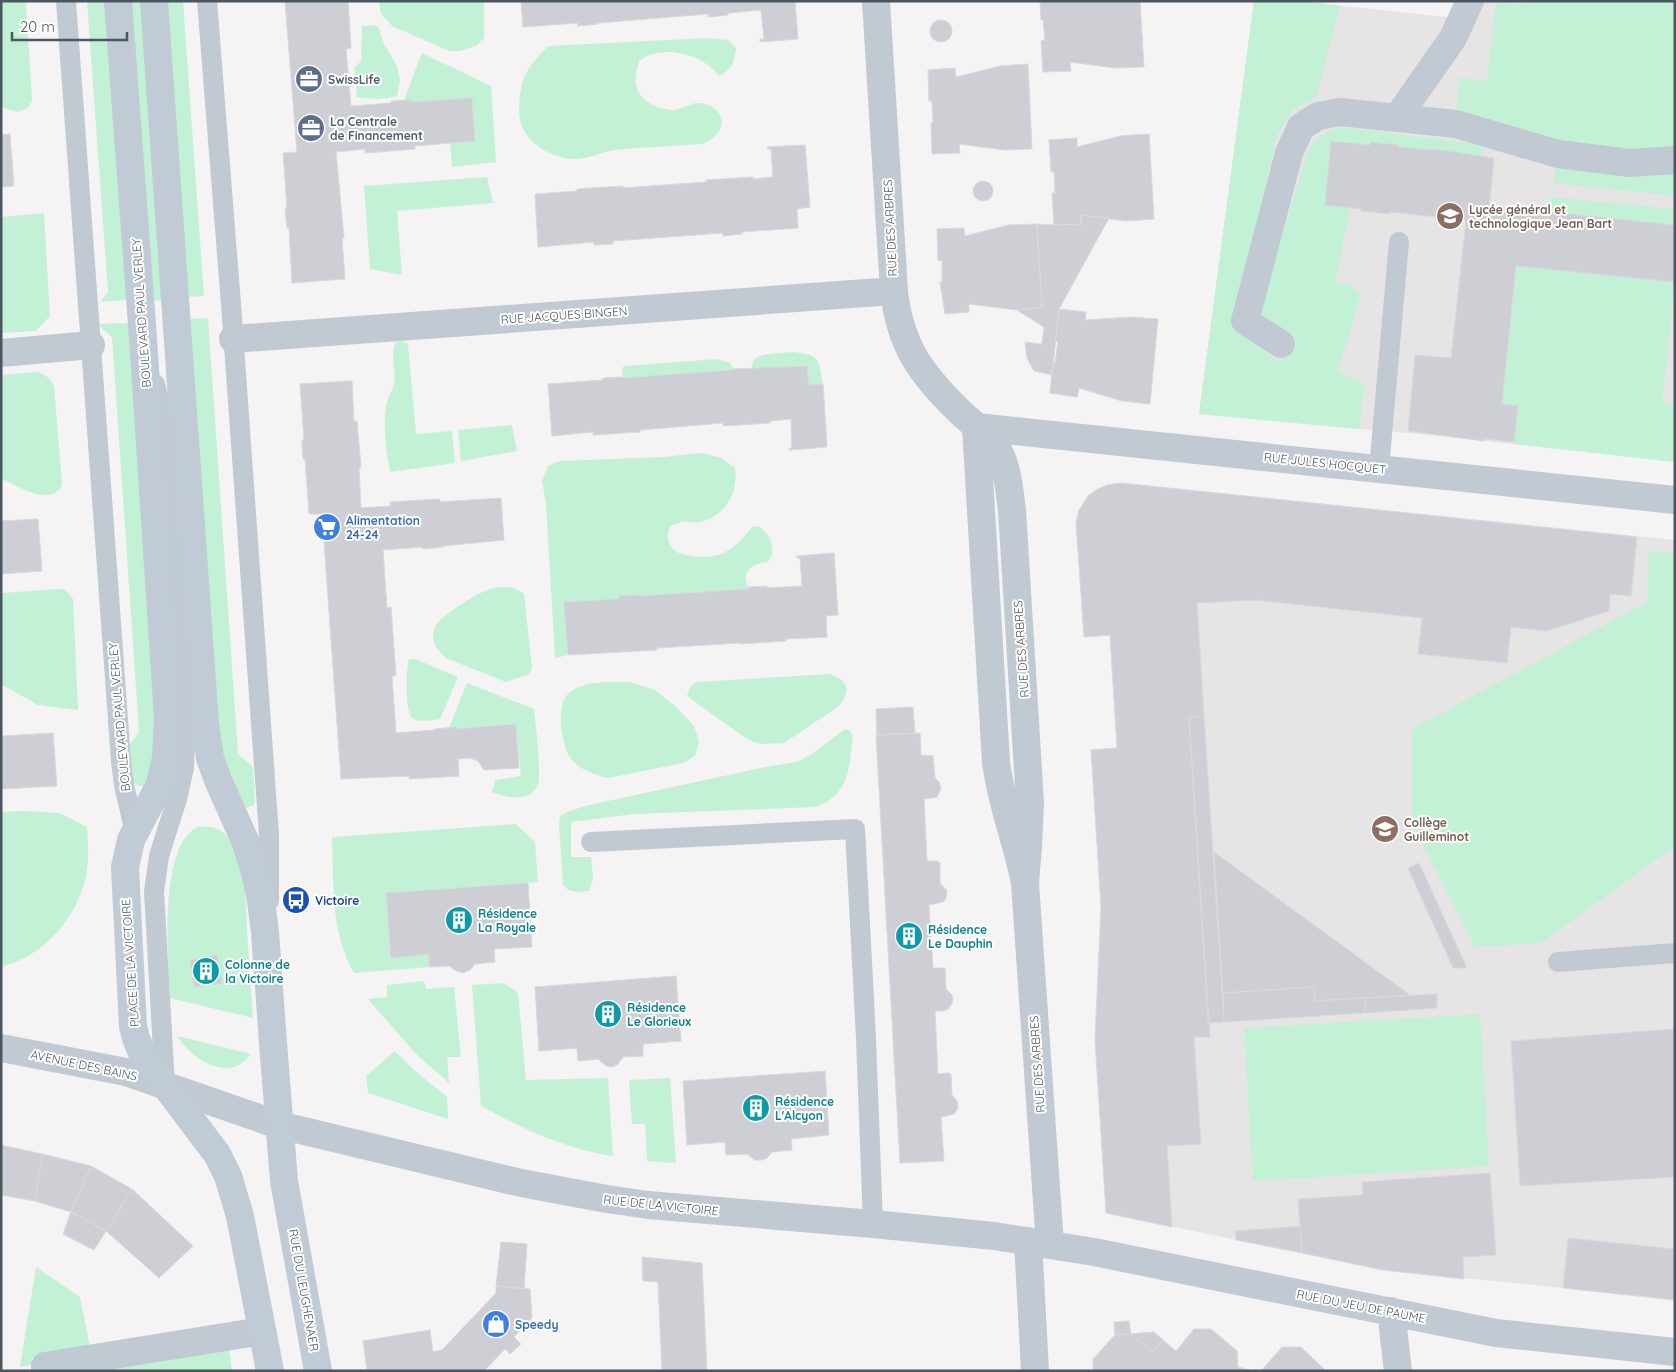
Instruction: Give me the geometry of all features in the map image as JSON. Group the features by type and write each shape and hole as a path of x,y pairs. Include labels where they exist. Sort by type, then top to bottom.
{"main road":[{"name":"BOULEVARD PAUL VERLEY","path":"118,1 143,338 168,732 166,758 160,784 135,833"},
{"path":"154,1 205,724 213,768 246,843 258,884 264,924 279,1125"},
{"name":"PLACE DE LA VICTOIRE","path":"135,833 128,848 125,867 133,1026 143,1056 217,1154 232,1188 240,1216 262,1331"},
{"name":"RUE DU LEUGHENAER","path":"279,1125 283,1175 318,1371"},
{"path":"262,1331 270,1371"}],"street":[{"name":"RUE DES ARBRES","path":"876,1 894,291 898,320 905,342 923,371 976,427 996,762 1002,795 1020,855 1025,882 1039,1243 1035,1371"},
{"path":"1397,118 1453,38 1470,1"},
{"path":"1281,344 1245,321 1289,153 1301,127 1318,116 1340,112 1456,124 1558,154 1630,163 1675,160"},
{"name":"RUE JACQUES BINGEN","path":"233,339 894,291"},
{"path":"1,353 91,345"},
{"name":"RUE JULES HOCQUET","path":"976,427 1675,500"},
{"name":"AVENUE DES BAINS","path":"1,1048 120,1071 165,1086"},
{"path":"165,1086 279,1125"},
{"name":"RUE DE LA VICTOIRE","path":"279,1125 521,1183 607,1200 994,1236 1039,1243"},
{"name":"RUE DU JEU DE PAUME","path":"1039,1243 1094,1252 1515,1336 1675,1352"},
{"path":"1391,1311 1398,1371"},
{"path":"46,1371 45,1366 262,1331"}],"lane":[{"name":"BOULEVARD PAUL VERLEY","path":"66,1 122,761 124,785 135,833"},
{"path":"206,1 269,835 267,970"},
{"path":"1379,469 1399,242"},
{"path":"143,338 163,416 168,447 186,723 184,768 177,799 159,856 154,892 165,1086"},
{"path":"591,842 855,829 873,1224"},
{"path":"1558,962 1675,953"}],"shaded area":[{"name":"Lycée général et technologique Jean Bart","path":"1254,1 1301,1 1454,18 1457,1 1675,1 1675,462 1440,436 1199,414"},
{"name":"Collège Guilleminot","path":"1121,483 1675,540 1675,1249 1568,1238 1563,1288 1383,1270 1106,1213 1095,1039 1101,908 1091,750 1117,748 1110,636 1084,637 1076,522 1079,510 1088,496 1107,485"}],"green space":[{"path":"1,1 26,2 32,101 28,108 17,112 1,107"},
{"path":"87,1 106,1 127,300 100,302 108,292"},
{"path":"126,1 145,1 165,300 147,301"},
{"path":"165,1 183,1 204,296 186,297"},
{"path":"379,1 484,1 484,38 476,46 460,51 449,51 392,26 381,14"},
{"path":"1254,1 1301,1 1340,6 1316,97 1293,109 1277,135 1232,329 1280,362 1296,337 1258,312 1309,149 1316,140 1326,132 1341,127 1484,145 1482,156 1370,142 1370,145 1331,141 1325,205 1350,208 1335,282 1353,287 1360,297 1338,371 1365,384 1359,429 1199,414"},
{"path":"1523,1 1675,1 1675,148 1633,149 1557,141 1456,109 1460,78 1487,81 1496,2 1522,5"},
{"path":"373,25 378,27 384,44 397,66 400,80 397,96 377,99 357,97 354,68 361,61 362,26"},
{"path":"708,38 728,40 736,48 732,65 719,76 712,68 693,57 670,52 648,56 639,61 636,78 636,84 641,95 645,100 656,106 674,110 700,103 714,108 720,115 720,129 715,136 703,144 615,150 577,159 557,156 547,152 530,139 524,130 520,121 519,110 523,82 529,68 548,46"},
{"path":"422,53 491,86 496,162 452,167 450,143 475,141 472,98 411,102 411,100 404,100"},
{"path":"1555,165 1675,172 1675,196 1554,183"},
{"path":"487,177 493,203 397,211 402,275 370,269 364,186"},
{"path":"1550,197 1675,209 1675,225 1549,212"},
{"path":"44,213 50,316 36,331 1,333 1,217"},
{"path":"1516,266 1675,282 1662,402 1675,405 1675,462 1514,444 1518,406 1502,404"},
{"path":"208,318 238,754 253,767 255,802 253,806 246,808 242,807 219,749 188,319"},
{"path":"130,323 157,724 153,771 145,786 139,786 132,780 129,746 139,731 112,337 97,324"},
{"path":"402,341 408,344 416,434 452,431 455,463 390,472 385,437 385,419 388,400 394,384 394,348 396,342"},
{"path":"793,352 809,355 817,360 823,384 809,385 807,366 752,369 754,360 759,356"},
{"path":"717,359 730,363 733,370 623,378 622,369 624,366"},
{"path":"37,372 47,377 54,386 62,484 60,489 46,495 31,493 1,478 1,375"},
{"path":"512,425 517,451 461,461 458,430"},
{"path":"702,453 721,458 735,468 735,486 729,501 718,514 701,522 681,522 670,526 668,535 670,545 679,553 687,555 703,557 718,555 736,545 752,527 758,526 769,537 772,552 768,562 760,563 749,569 746,581 749,589 619,596 619,599 565,602 568,655 555,658 546,504 542,481 548,466 560,461 663,457"},
{"path":"1649,551 1675,553 1675,846 1541,943 1475,947 1412,823 1412,729 1647,602"},
{"path":"494,588 514,588 524,594 532,668 529,674 506,682 446,658 436,647 433,638 434,629 447,614 480,593"},
{"path":"66,590 73,599 78,710 38,705 1,684 1,593"},
{"path":"409,659 415,659 458,677 440,719 426,721 412,718 408,707 407,690"},
{"path":"830,674 841,679 846,687 846,696 843,701 839,706 784,743 760,744 747,739 687,696 690,687 696,682"},
{"path":"629,682 655,690 675,706 694,726 699,742 695,756 683,763 608,778 588,771 571,759 564,744 561,725 562,706 569,693 590,684"},
{"path":"467,683 534,709 539,781 532,793 526,796 513,797 492,792 495,780 521,776 516,724 449,728"},
{"path":"845,729 849,730 853,736 846,779 841,788 827,802 815,807 634,814 571,822 571,857 591,857 593,879 589,891 577,892 568,890 563,884 559,825 560,816 567,812 585,806 765,767 797,762 812,754"},
{"path":"1,812 59,813 87,827 87,870 77,903 58,931 32,954 17,962 1,967"},
{"path":"516,824 535,842 538,882 387,893 391,957 429,954 429,967 354,973 346,957 337,924 332,837"},
{"path":"198,827 214,828 226,835 233,844 241,863 246,898 253,1018 170,998 167,932 171,879 176,856 185,838"},
{"path":"424,981 426,989 454,987 461,1057 447,1057 449,1083 416,1054 368,999 387,997 387,985"},
{"path":"504,983 518,993 526,1080 608,1078 613,1156 578,1148 545,1137 481,1106 472,985"},
{"path":"1480,1014 1489,1166 1253,1181 1244,1028"},
{"path":"177,1036 251,1054 242,1063 222,1068 202,1060 192,1053"},
{"path":"395,1051 413,1069 447,1097 448,1119 368,1093 366,1076"},
{"path":"670,1078 676,1163 647,1161 645,1124 632,1124 629,1080"},
{"path":"36,1267 80,1297 90,1347 32,1358 33,1364 20,1367"},
{"path":"229,1348 232,1371 97,1371"}],"building":[{"path":"285,1 348,1 351,48 346,49 351,106 391,103 391,101 411,100 411,102 472,98 475,141 415,146 415,149 365,153 365,149 336,152 344,238 342,238 345,279 292,283 289,228 287,228 285,208 287,208 283,153 297,152"},
{"path":"521,1 795,1 798,39 760,42 760,39 764,39 761,10 708,17 708,14 578,26 578,23 523,27"},
{"path":"1040,1 1140,1 1144,67 1115,68 1070,62 1071,71 1043,72 1041,41 1045,40"},
{"path":"941,20 951,27 952,31 945,41 941,42 931,35 930,31 937,21"},
{"path":"1028,64 1032,149 1005,150 959,144 960,153 932,154 932,101 929,101 928,70 955,68 956,77 1000,66"},
{"path":"10,134 14,186 1,187 1,135"},
{"path":"1149,134 1154,219 1126,221 1081,215 1081,224 1054,225 1052,193 1055,193 1054,172 1051,172 1049,140 1077,138 1077,147 1121,136"},
{"path":"1331,141 1370,145 1370,142 1399,145 1398,147 1434,149 1494,158 1489,208 1549,215 1549,212 1675,225 1675,282 1516,266 1502,404 1518,406 1514,442 1484,439 1484,441 1408,431 1415,355 1451,358 1466,220 1361,211 1361,209 1325,205"},
{"path":"805,145 810,207 797,209 798,228 742,232 742,234 723,236 723,233 613,241 613,244 594,245 594,242 538,247 535,194 577,191 577,189 623,186 623,188 706,182 706,180 773,177 771,149 767,147"},
{"path":"979,181 987,181 993,187 993,195 987,201 979,201 973,195 973,187"},
{"path":"1081,215 1109,218 1059,309 1052,375 1034,371 1027,358 1025,342 1042,344 1044,327 1017,310 1042,308 1037,224 1081,224"},
{"path":"1037,224 1042,308 1017,310 969,304 969,312 945,314 940,282 942,282 942,260 938,261 937,229 964,228 965,236 1009,225"},
{"path":"1059,309 1086,312 1085,320 1130,317 1158,319 1150,404 1122,401 1079,388 1077,397 1050,393 1053,362 1055,363 1058,341 1055,341"},
{"path":"807,366 809,385 823,384 827,447 789,450 789,448 792,448 791,419 770,421 770,423 723,426 723,423 640,430 640,432 593,435 593,432 552,436 548,384 603,380 603,378"},
{"path":"352,381 354,421 357,421 361,468 359,468 361,508 391,506 390,502 440,499 440,502 501,498 504,540 423,549 422,547 383,550 387,608 391,607 396,676 392,676 396,733 516,724 519,768 484,770 478,761 470,758 458,759 459,776 409,779 409,776 341,779 322,514 309,514 305,459 303,459 302,440 304,439 300,384"},
{"path":"1121,483 1637,537 1631,596 1610,594 1609,611 1547,631 1511,627 1507,663 1418,654 1422,618 1255,600 1197,603 1204,716 1189,717 1210,1037 1194,1037 1201,1144 1167,1146 1172,1227 1106,1213 1095,1039 1101,908 1091,750 1117,748 1110,635 1084,637 1076,522 1079,510 1088,496 1107,485"},
{"path":"38,519 42,571 1,574 1,521"},
{"path":"834,553 838,615 826,616 827,637 568,655 564,602 619,599 619,596 749,589 749,587 802,586 800,558 797,558 797,556"},
{"path":"913,707 915,733 877,735 876,709"},
{"path":"1204,716 1224,1022 1208,1023 1189,717"},
{"path":"53,733 57,786 1,789 1,736"},
{"name":"Résidence Le Dauphin","path":"920,733 921,755 933,756 935,778 941,788 937,797 924,799 927,861 937,861 940,863 940,883 947,891 943,902 929,905 933,968 945,968 946,989 953,998 952,1004 948,1009 935,1011 938,1074 949,1073 951,1075 952,1095 957,1101 958,1108 954,1114 941,1117 944,1161 900,1163 876,735"},
{"path":"1214,852 1410,995 1315,1001 1314,987 1223,993"},
{"path":"1419,863 1467,968 1453,968 1408,868"},
{"name":"Résidence La Royale","path":"528,883 532,947 494,949 495,962 475,964 470,970 463,973 454,970 450,966 429,967 429,954 391,958 386,893"},
{"name":"Colonne de la Victoire","path":"217,955 222,983 194,987 190,960"},
{"name":"Résidence Le Glorieux","path":"676,976 681,1041 643,1044 643,1056 623,1057 613,1067 606,1066 598,1059 578,1061 577,1048 539,1051 535,987"},
{"path":"1314,987 1315,1001 1365,998 1365,1013 1224,1022 1223,993"},
{"path":"1437,994 1437,1008 1365,1013 1365,998"},
{"path":"1675,1029 1675,1177 1520,1186 1511,1041"},
{"name":"Résidence L'Alcyon","path":"825,1071 829,1135 791,1139 792,1150 772,1152 767,1158 762,1160 755,1160 747,1154 726,1155 725,1142 687,1145 683,1081"},
{"path":"1,1145 42,1154 35,1201 1,1195"},
{"path":"42,1154 91,1166 71,1212 35,1201"},
{"path":"91,1166 132,1189 106,1231 71,1212"},
{"path":"1490,1173 1496,1255 1463,1257 1464,1279 1383,1270 1302,1253 1298,1199 1363,1195 1362,1182"},
{"path":"132,1189 193,1246 159,1278 106,1231"},
{"path":"71,1212 106,1231 94,1250 63,1234"},
{"path":"1300,1226 1302,1253 1236,1240 1235,1231"},
{"path":"1568,1238 1675,1249 1675,1300 1563,1288"},
{"path":"501,1242 527,1244 524,1289 496,1286"},
{"path":"642,1257 702,1263 707,1371 662,1371 658,1282 643,1281"},
{"name":"Speedy","path":"496,1286 530,1289 532,1318 514,1337 521,1344 510,1354 505,1349 484,1371 367,1371 363,1341 430,1330 433,1352 442,1350 496,1293"},
{"path":"1129,1321 1131,1334 1115,1335 1114,1322"},
{"path":"1194,1329 1211,1329 1237,1351 1238,1367 1254,1371 1093,1371 1093,1359 1115,1335 1131,1334 1152,1352 1163,1340 1176,1351"},
{"path":"1154,1332 1163,1340 1152,1352 1131,1334"},
{"path":"1282,1347 1301,1347 1326,1371 1261,1371"}],"place":[{"name":"SwissLife","path":"309,79"},
{"name":"La Centrale de Financement","path":"311,128"},
{"name":"Lycée général et technologique Jean Bart","path":"1450,216"},
{"name":"Alimentation 24-24","path":"327,527"},
{"name":"Collège Guilleminot","path":"1385,829"},
{"name":"Victoire","path":"296,900"},
{"name":"Résidence La Royale","path":"459,920"},
{"name":"Résidence Le Dauphin","path":"909,936"},
{"name":"Colonne de la Victoire","path":"206,971"},
{"name":"Résidence Le Glorieux","path":"608,1014"},
{"name":"Résidence L'Alcyon","path":"756,1108"},
{"name":"Speedy","path":"496,1324"}]}
